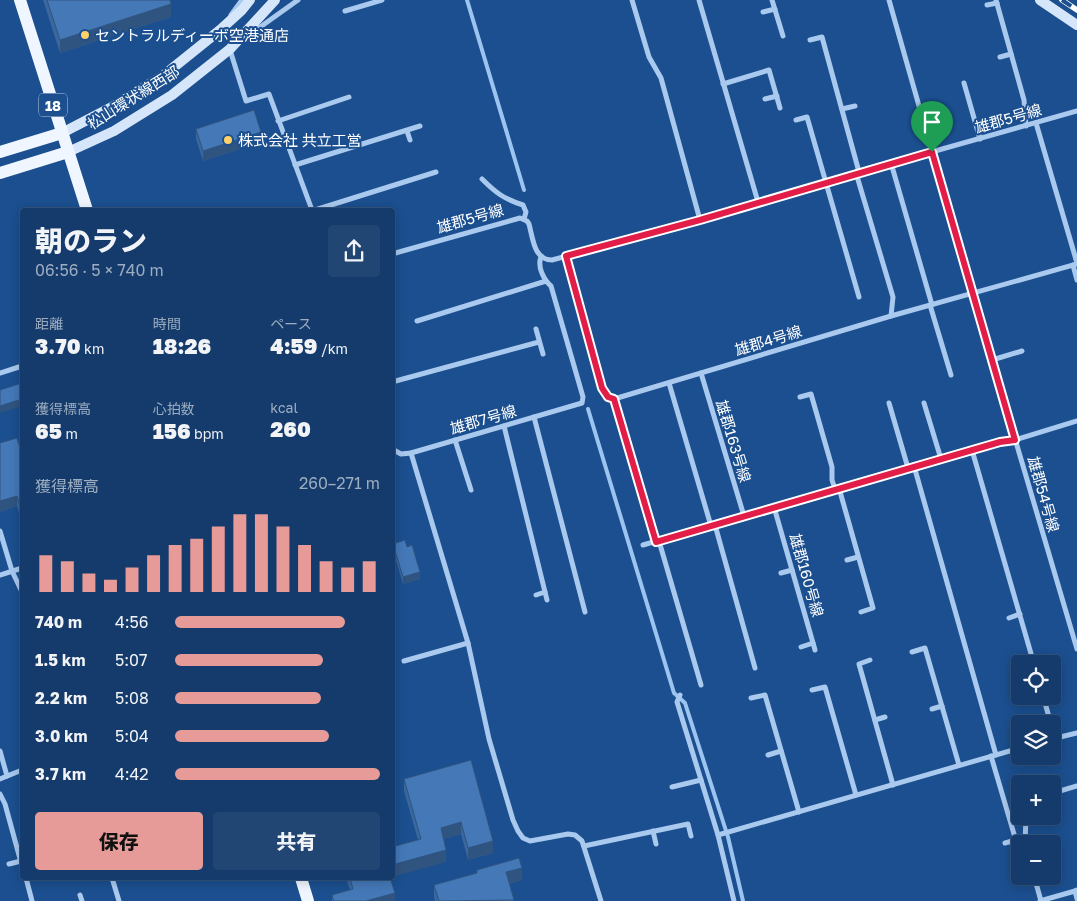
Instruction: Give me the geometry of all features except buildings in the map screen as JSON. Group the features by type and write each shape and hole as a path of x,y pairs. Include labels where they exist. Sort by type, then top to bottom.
{"main road":[{"name":"18","path":"20,0 86,208"},
{"name":"18","path":"0,152 62,134"},
{"path":"0,173 68,152"},
{"path":"302,880 308,901"}],"street":[{"path":"220,30 242,0"},
{"name":"松山環状線西部","path":"62,134 112,107 164,75 220,30 250,0"},
{"name":"松山環状線西部","path":"68,152 114,131 172,95 230,49 275,0"},
{"path":"238,40 298,0"},
{"path":"345,11 382,0"},
{"path":"632,0 649,57 661,78 700,220"},
{"path":"699,0 758,202"},
{"path":"772,0 783,36"},
{"name":"雄郡54号線","path":"889,0 972,293 1077,649"},
{"path":"1040,0 1077,25"},
{"path":"987,5 996,1 1024,100 1026,126"},
{"path":"763,12 775,9"},
{"path":"810,40 822,37 893,298 891,316"},
{"path":"230,49 246,101 269,94 313,208"},
{"path":"1000,57 1011,54"},
{"path":"723,84 770,70 780,108"},
{"path":"964,83 980,138"},
{"path":"765,99 777,96"},
{"path":"278,120 348,97"},
{"path":"842,109 855,106"},
{"name":"雄郡5号線","path":"395,253 516,218 524,219 529,224 537,253 546,260 552,260 700,220 825,182 1077,111"},
{"path":"796,120 807,117 859,297"},
{"path":"1036,123 1076,264 1077,280"},
{"path":"295,165 420,126"},
{"path":"407,130 410,140"},
{"path":"891,163 951,375"},
{"path":"320,208 436,172"},
{"path":"482,179 498,195 523,205 526,212 524,219"},
{"path":"566,256 602,388 608,397 614,399 700,685"},
{"path":"417,321 546,282 539,262 541,257"},
{"name":"雄郡4号線","path":"614,399 891,316 1076,264"},
{"name":"雄郡7号線","path":"395,451 401,454 411,453 582,403 583,397 551,286 546,282"},
{"path":"536,329 543,354"},
{"path":"395,381 540,342"},
{"path":"992,360 1022,351"},
{"path":"0,373 20,367"},
{"name":"雄郡163号線","path":"701,373 744,516"},
{"path":"669,383 756,668"},
{"path":"800,397 811,394 832,467 832,480 837,489 873,608 861,612"},
{"path":"889,403 908,468"},
{"path":"924,403 940,459"},
{"path":"534,417 585,612"},
{"path":"643,545 914,466 1000,442 1015,440 1077,421"},
{"path":"504,426 547,600"},
{"path":"455,440 471,490"},
{"path":"972,450 1031,655"},
{"path":"411,453 468,643 490,739 513,820 523,838 530,841 568,834 575,835 582,841 601,901"},
{"path":"914,466 1015,835"},
{"name":"雄郡160号線","path":"774,507 815,650"},
{"path":"0,531 12,571 20,588"},
{"path":"847,560 858,557"},
{"path":"0,575 20,569"},
{"path":"781,573 792,570"},
{"path":"536,595 545,592"},
{"path":"1009,618 1020,614"},
{"path":"404,661 468,643"},
{"path":"801,647 813,643"},
{"path":"912,652 925,648 959,765"},
{"path":"870,660 859,664 893,784"},
{"path":"812,690 825,687 856,795"},
{"path":"751,698 765,694 799,812"},
{"path":"680,695 677,702 719,834 734,901"},
{"path":"932,709 942,706"},
{"path":"875,720 885,717"},
{"path":"1061,737 1077,732"},
{"path":"719,834 1011,750"},
{"path":"0,751 7,776"},
{"path":"768,755 781,751"},
{"path":"0,779 20,771"},
{"path":"672,788 701,780"},
{"path":"1061,791 1077,786"},
{"path":"0,794 5,804 20,856"},
{"path":"584,846 688,824 691,836"},
{"path":"653,831 656,844"},
{"path":"1005,843 1011,841"},
{"path":"9,864 20,863"},
{"path":"27,880 32,901"},
{"path":"113,880 119,901"},
{"path":"1036,885 1040,901 1076,891 1077,899"}],"waterway":[{"path":"467,0 524,190"},
{"path":"588,409 674,693 685,703 728,837 743,901"}],"railway":[{"path":"1062,0 1077,10"}],"place":[{"name":"セントラルディーボ空港通店","path":"85,35"},
{"name":"株式会社 共立工営","path":"228,140"}],"route":[{"path":"932,152 1015,440 1000,442 656,542 614,399 608,397 602,388 566,256 700,220 932,152"}]}
